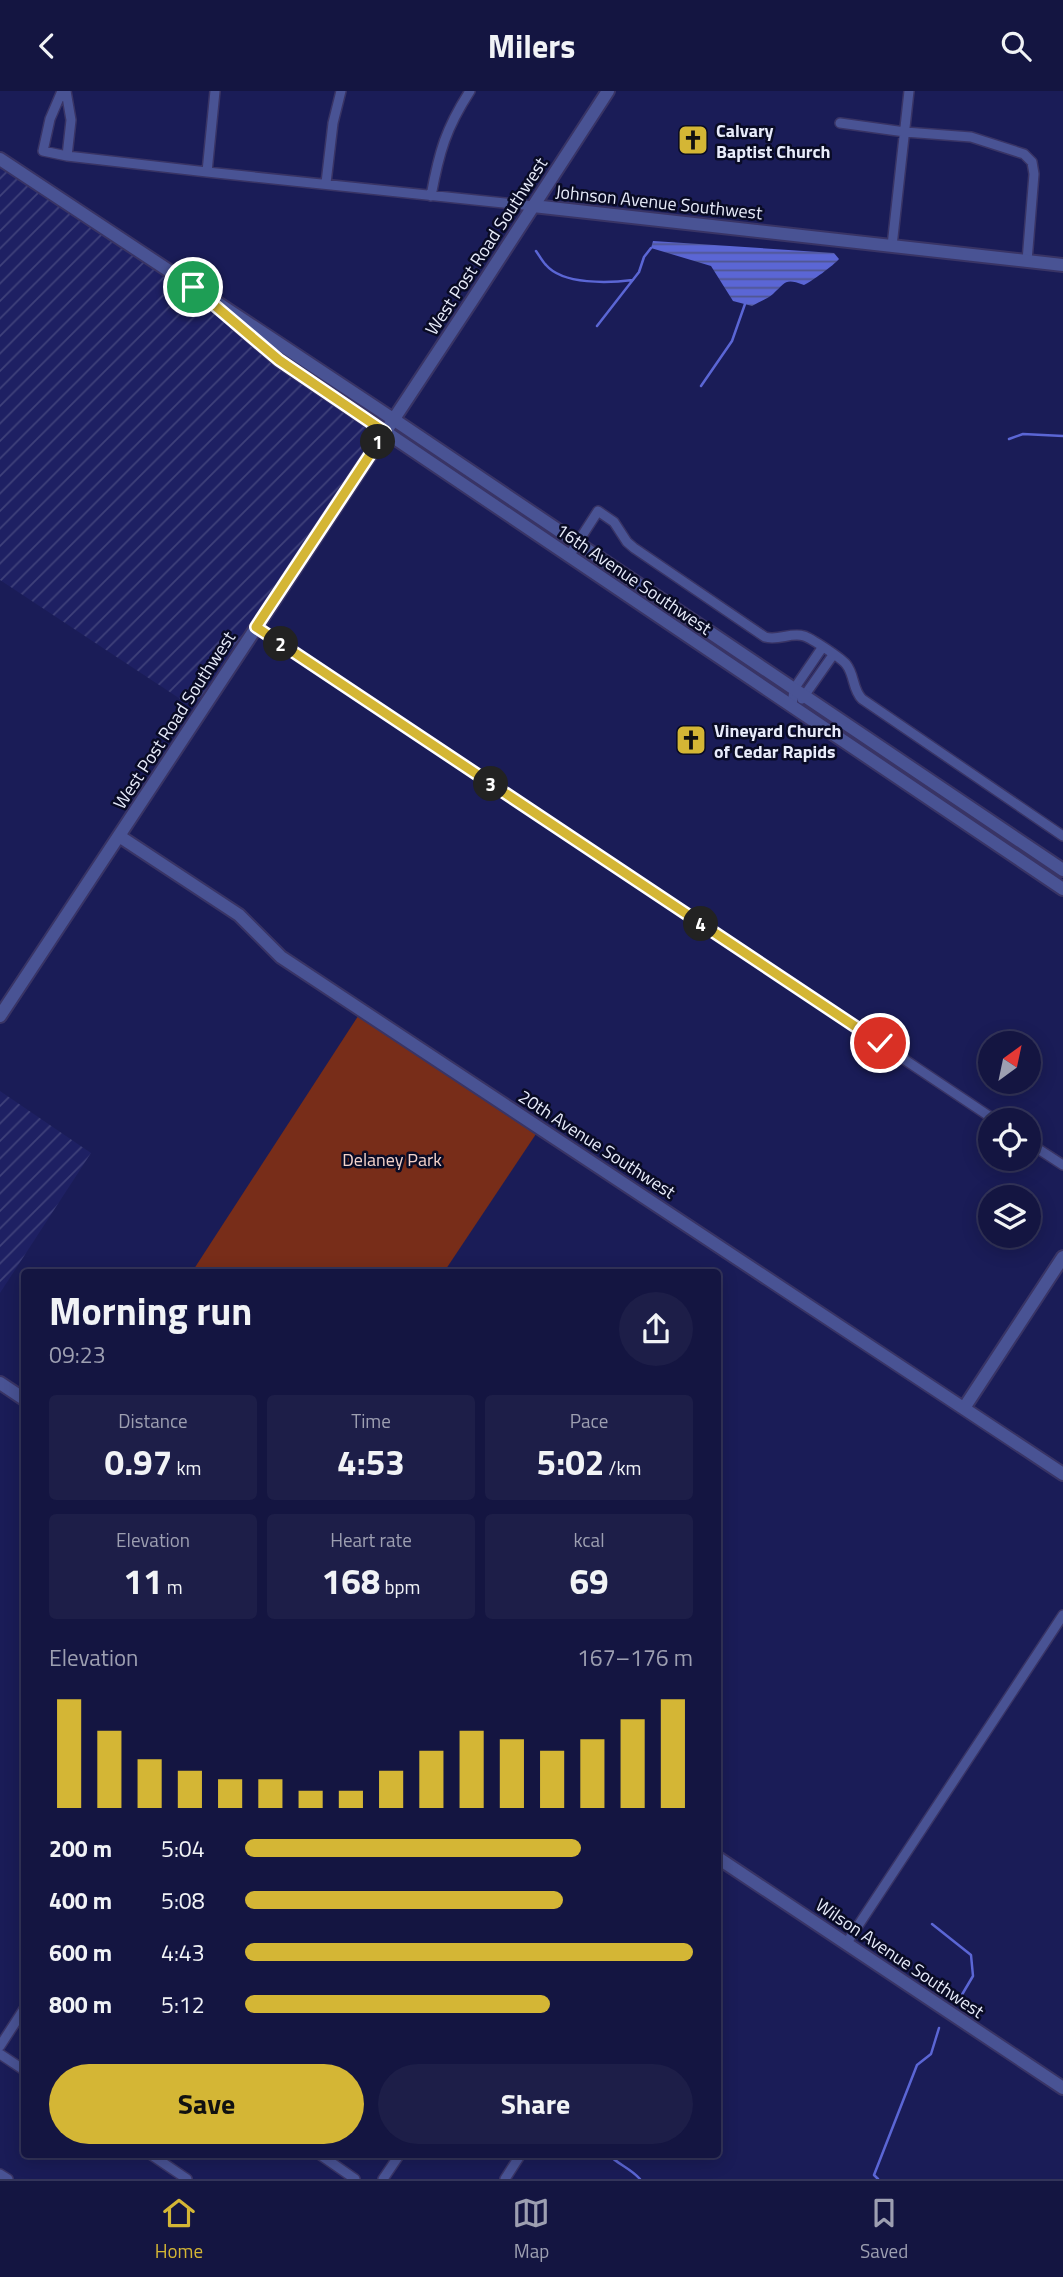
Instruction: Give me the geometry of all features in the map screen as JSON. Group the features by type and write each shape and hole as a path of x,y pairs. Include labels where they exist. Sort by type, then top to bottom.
{"street":[{"name":"Johnson Avenue Southwest","path":"64,91 50,119 43,151 207,172 1063,265"},
{"path":"64,91 71,120 67,156"},
{"path":"207,172 215,91"},
{"path":"326,183 333,123 341,91"},
{"path":"431,195 443,139 470,91"},
{"name":"West Post Road Southwest","path":"0,1016 608,91"},
{"path":"891,246 909,91"},
{"path":"840,123 971,137 1024,154 1032,162 1034,174 1027,261"},
{"name":"16th Avenue Southwest","path":"0,159 393,419 1063,870"},
{"name":"16th Avenue Southwest","path":"193,287 279,360 1063,889"},
{"path":"569,555 598,511 614,522 634,548 765,636 773,639 804,636 845,663 851,673 856,694 862,699 1063,836"},
{"path":"256,627 978,1109"},
{"path":"792,706 822,648"},
{"path":"800,693 833,655"},
{"name":"20th Avenue Southwest","path":"119,836 239,915 281,957 1063,1474"},
{"path":"1041,1151 1063,1165"},
{"path":"964,1408 1063,1258"},
{"path":"0,1383 21,1397"},
{"path":"846,1944 1063,1615"},
{"name":"Wilson Avenue Southwest","path":"721,1861 1063,2088"},
{"path":"0,2046 21,2014"},
{"path":"0,2054 21,2068"},
{"path":"156,2158 187,2179"},
{"path":"325,2158 355,2179"},
{"path":"383,2179 397,2158"},
{"path":"505,2179 518,2158"},
{"path":"0,2174 8,2179"}],"shaded area":[{"path":"0,159 393,419 200,712 0,580"},
{"path":"653,241 834,253 839,259 804,285 786,282 771,296 752,306 733,301 711,266 651,248"},
{"path":"0,1091 91,1153 0,1293"}],"green space":[{"name":"Delaney Park","path":"362,1010 540,1128 446,1269 194,1269"}],"waterway":[{"path":"597,326 639,272 644,257 651,248"},
{"path":"536,251 546,265 563,276 599,282 633,280"},
{"path":"701,386 732,341 745,304"},
{"path":"1009,439 1023,434 1063,436"},
{"path":"932,1924 971,1955 973,1976 960,1998"},
{"path":"878,2179 874,2175 917,2065 931,2054 939,2028"},
{"path":"613,2158 640,2179"}],"place":[{"name":"Calvary Baptist Church","path":"693,140"},
{"name":"Vineyard Church of Cedar Rapids","path":"691,740"}],"route":[{"path":"193,287 279,360 385,432 256,627 880,1043"}]}
